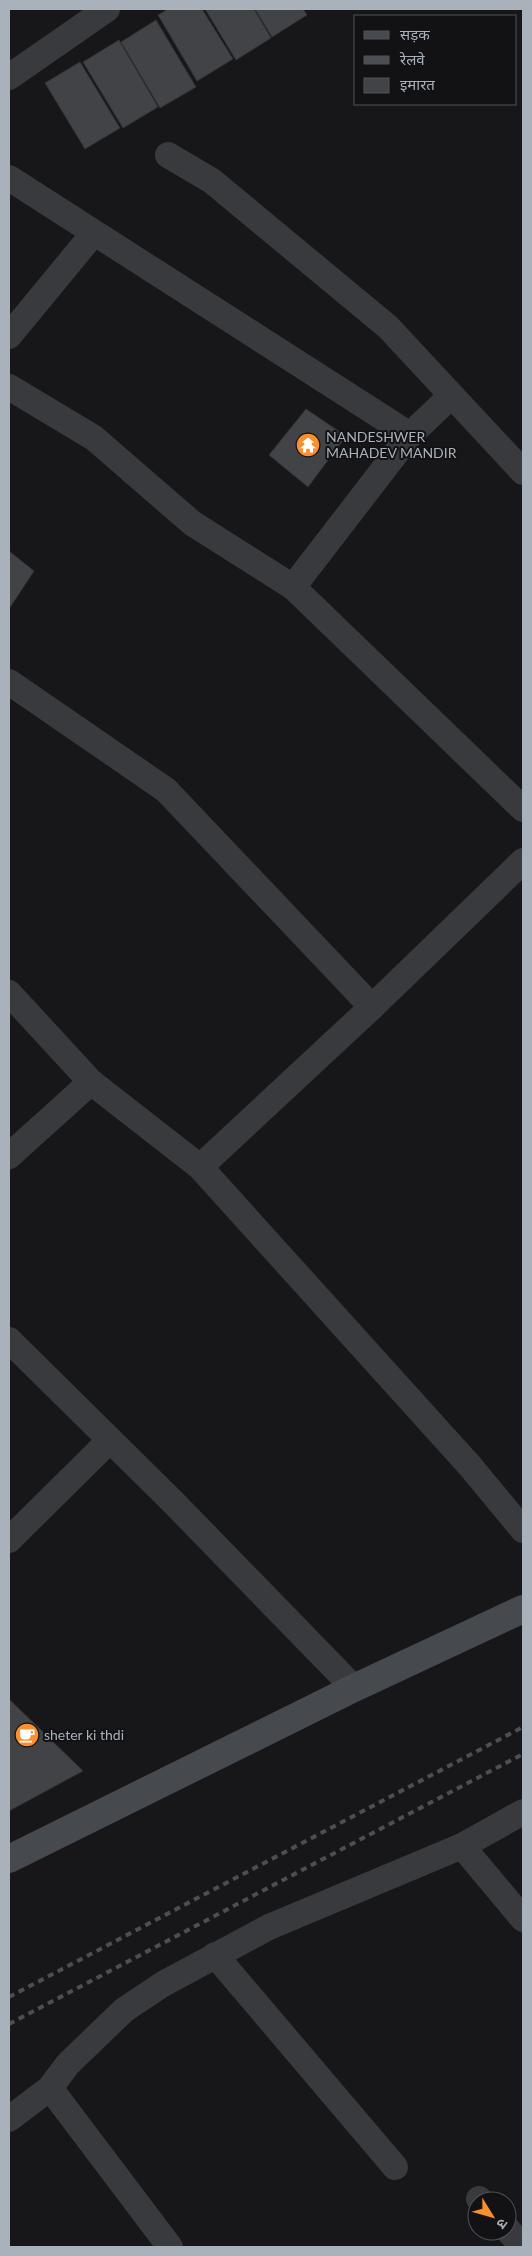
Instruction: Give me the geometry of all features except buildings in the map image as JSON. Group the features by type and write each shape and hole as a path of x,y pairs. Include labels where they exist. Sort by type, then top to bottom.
{"street":[{"path":"9,76 107,9"},
{"path":"168,155 212,181 388,327 523,472"},
{"path":"9,178 93,234 410,435"},
{"path":"9,336 93,234"},
{"path":"9,387 94,438 192,523 293,587 523,810"},
{"path":"293,587 410,435 451,396"},
{"path":"9,682 166,790 372,1007"},
{"path":"200,1167 372,1007 523,860"},
{"path":"9,993 91,1082 200,1167 470,1466 523,1530"},
{"path":"9,1156 91,1082"},
{"path":"9,1340 354,1688"},
{"path":"9,1540 110,1440"},
{"path":"9,1858 354,1688 523,1609"},
{"path":"9,2118 50,2088 68,2064 124,2010 163,1984 269,1927 462,1846 523,1812"},
{"path":"462,1846 523,1919"},
{"path":"215,1955 395,2167"},
{"path":"50,2088 170,2247"}],"railway":[{"path":"9,1997 523,1727"},
{"path":"9,2024 523,1754"}],"place":[{"name":"NANDESHWER MAHADEV MANDIR","path":"308,445"},
{"name":"sheter ki thdi","path":"27,1735"}]}
